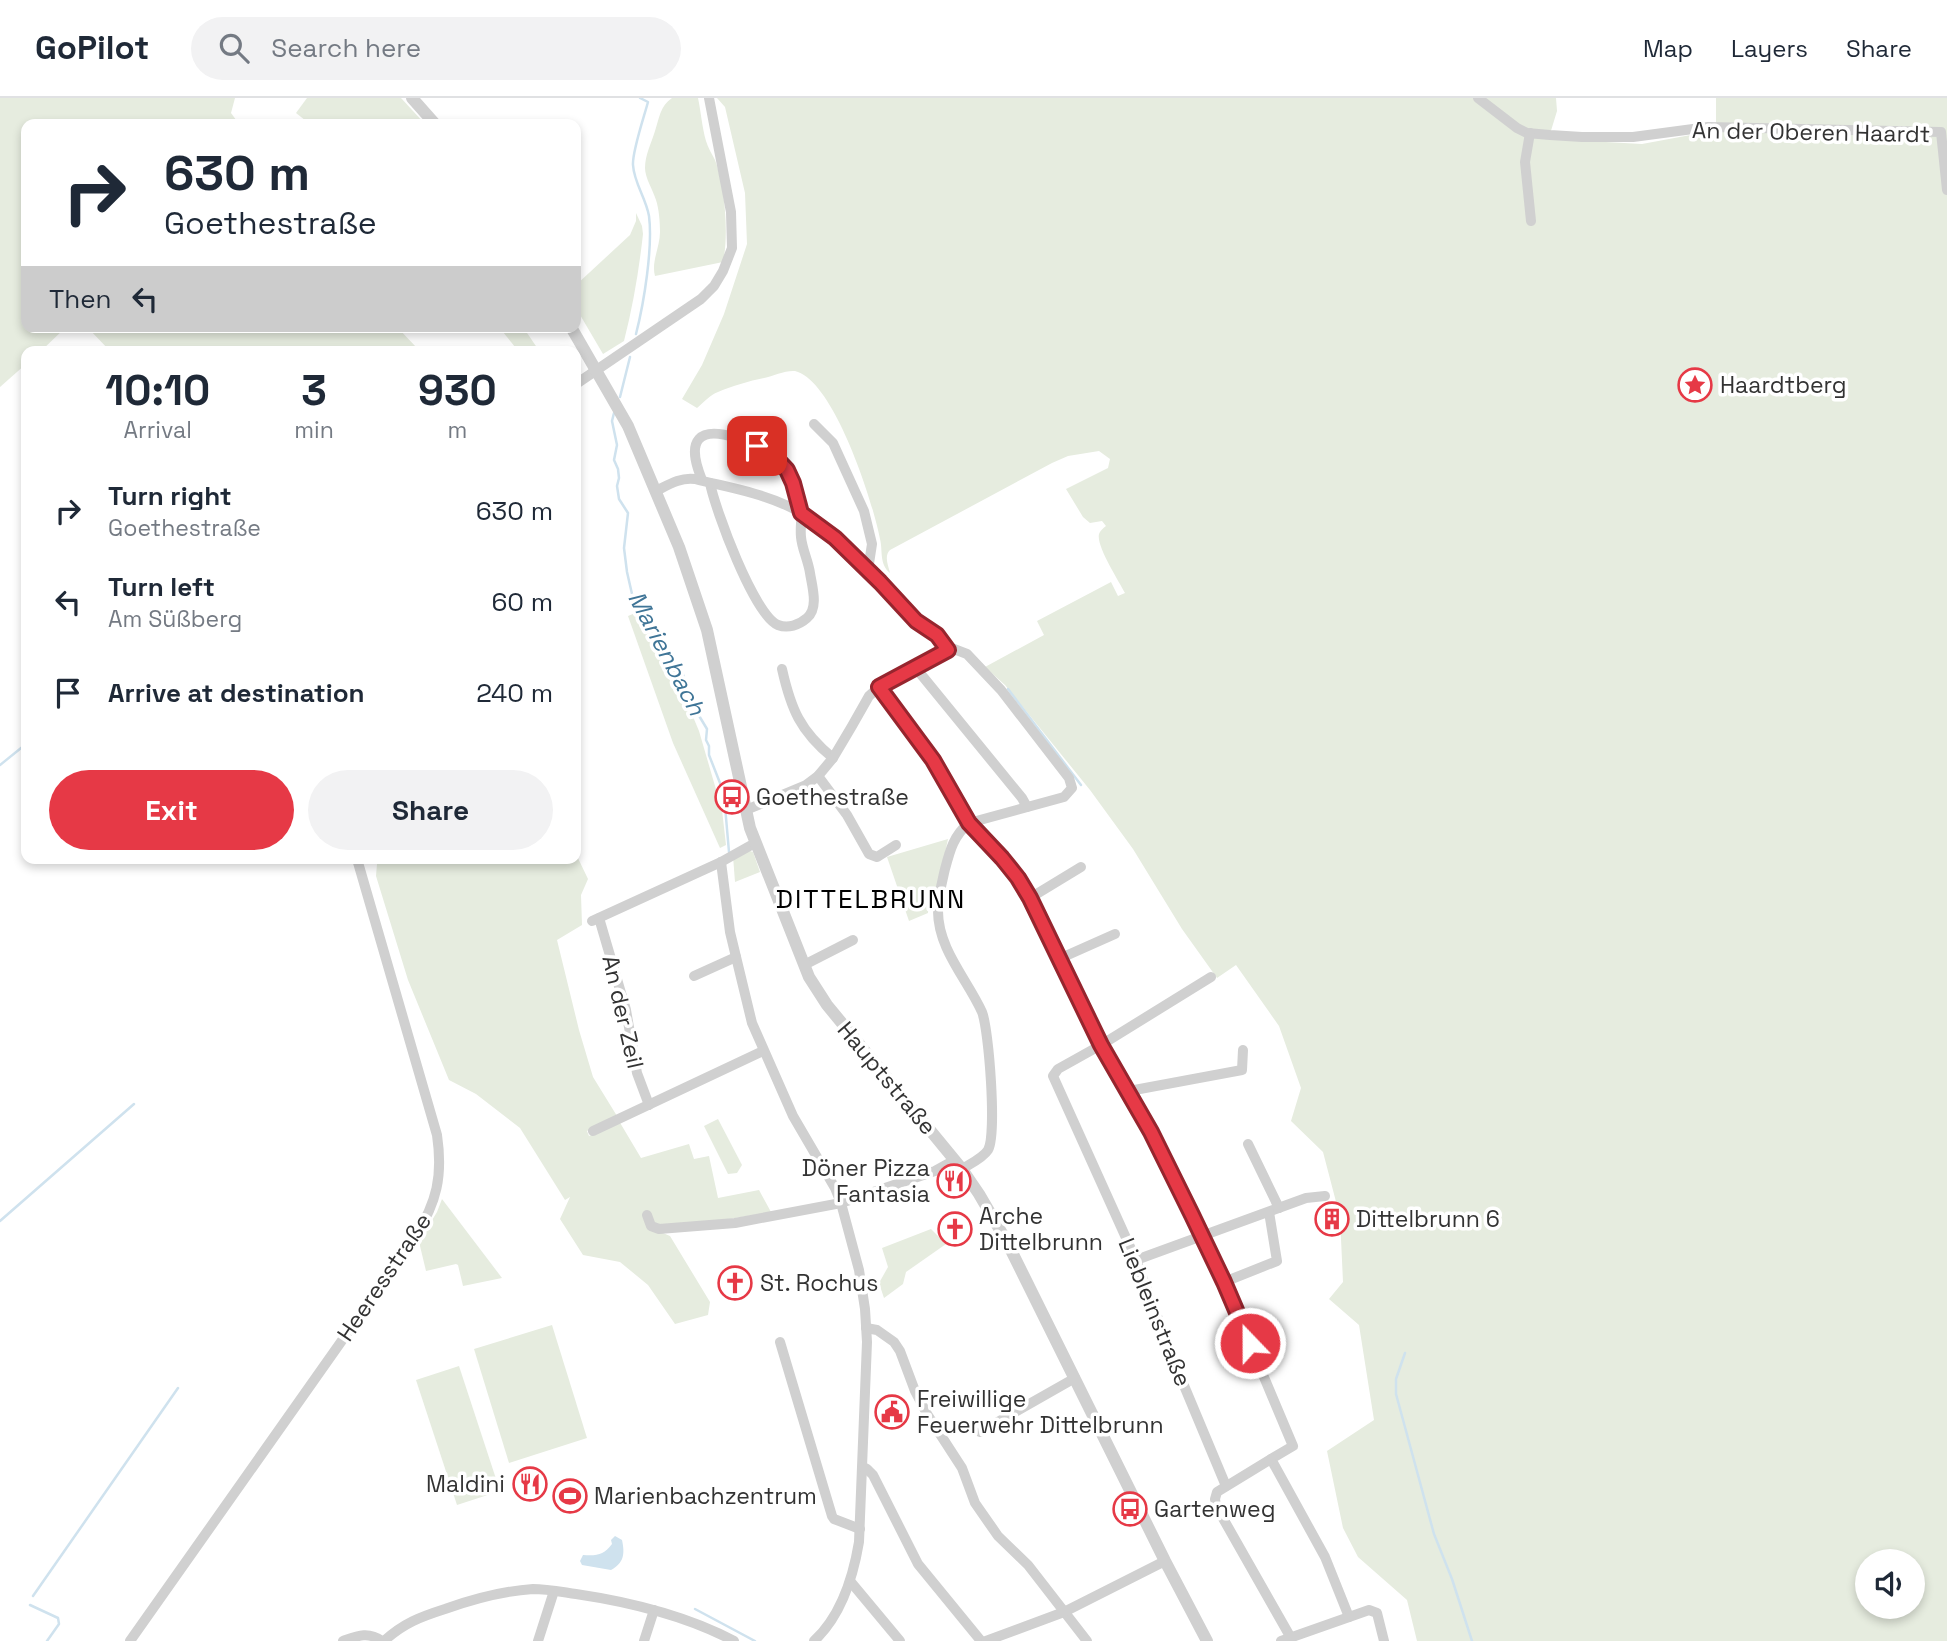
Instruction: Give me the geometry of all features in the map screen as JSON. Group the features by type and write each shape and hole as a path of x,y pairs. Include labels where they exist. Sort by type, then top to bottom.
{"street":[{"path":"412,98 431,119"},
{"path":"581,380 701,299 714,286 723,271 732,248 731,212 709,98"},
{"path":"1478,98 1517,128 1530,133 1525,162 1531,221"},
{"name":"An der Oberen Haardt","path":"1530,133 1633,137 1708,127 1941,132 1947,190"},
{"name":"Hauptstraße","path":"575,333 621,412 679,547 707,630 755,843 812,984 959,1165 979,1194 1007,1242 1207,1641"},
{"path":"814,424 833,443 864,511 872,544 868,569"},
{"path":"712,433 743,440 766,450 782,464 793,483 801,513 800,534 808,561 814,607 806,620 795,625 778,625 769,618 750,587 706,482 695,451 699,439 712,433"},
{"path":"656,491 687,478 748,491 801,513 835,538 916,621 942,640 948,650"},
{"path":"647,1215 651,1226 659,1229 749,1221 841,1203 983,1155 989,1145 991,1106 988,1042 981,1012 943,940 938,912 940,891 951,846 959,831 969,823 1064,797 1070,792 1072,784 1001,690 967,654 948,650 879,687 869,696 833,758 818,776 806,785 746,810"},
{"path":"915,667 1027,807"},
{"path":"782,669 789,700 799,721 814,742 833,758"},
{"path":"879,687 933,760 969,823 1010,868 1030,898 1101,1045 1129,1091 1224,1282 1293,1446 1217,1492 1214,1499 1286,1640 1369,1610 1378,1617 1384,1641"},
{"path":"818,776 847,815 870,854 877,857 896,845"},
{"name":"An der Zeil","path":"649,1105 637,1073 626,1010 596,920 721,862 755,843"},
{"path":"721,862 730,932 752,1023 793,1116 835,1188 859,1270 866,1328 863,1467 857,1557 838,1608 819,1638"},
{"name":"Heeresstraße","path":"130,1641 412,1240 433,1205 440,1173 437,1135 358,864"},
{"path":"1030,898 1080,867"},
{"path":"1060,958 1115,934"},
{"path":"804,965 853,940"},
{"path":"694,976 736,957"},
{"path":"1101,1045 1211,977"},
{"name":"Liebleinstraße","path":"1101,1045 1058,1069 1053,1079 1136,1260 1175,1364 1226,1486"},
{"path":"1129,1091 1242,1070 1243,1050"},
{"path":"593,1131 763,1051"},
{"path":"1224,1282 1277,1261 1274,1210 1248,1144"},
{"path":"1136,1260 1306,1198 1325,1196"},
{"path":"866,1328 877,1330 894,1342 927,1414 962,1468 975,1503 998,1536 1028,1565 1087,1641"},
{"path":"780,1342 832,1516 860,1529"},
{"path":"980,1432 1075,1378"},
{"path":"1271,1459 1325,1557 1349,1617"},
{"path":"863,1467 873,1475 918,1564 983,1641 1064,1612 1165,1561"},
{"path":"850,1581 900,1641"},
{"path":"343,1641 370,1634 383,1641 416,1619 476,1599 542,1589 612,1599 654,1610 708,1627 734,1641"},
{"path":"538,1641 554,1591"},
{"path":"644,1641 654,1610"}],"shaded area":[{"path":"0,98 235,98 231,113 235,119 21,119 21,333 60,333 46,346 21,346 21,368 0,387"},
{"path":"307,98 401,98 420,119 304,119 296,113"},
{"path":"672,98 698,98 706,141 715,160 724,197 725,251 723,262 655,276 660,220 656,200 646,176 645,163 660,113"},
{"path":"717,98 1556,98 1557,111 1551,139 1642,144 1716,133 1716,98 1947,98 1947,1641 1417,1641 1407,1600 1358,1557 1343,1528 1327,1451 1374,1420 1359,1325 1329,1299 1343,1282 1340,1217 1323,1152 1291,1121 1301,1088 1279,1026 1236,965 1217,978 1182,929 1133,849 1090,790 1005,685 985,667 1044,635 1037,621 1111,582 1118,596 1125,593 1101,547 1099,534 1106,526 1102,521 1090,523 1083,517 1066,489 1108,468 1110,459 1099,451 1068,456 1052,463 890,550 887,558 890,573 883,561 876,522 849,444 824,396 810,379 795,371 784,372 718,392 697,408 682,399 702,365 724,314 747,244 745,193 725,107"},
{"path":"636,213 643,234 624,341 603,354 581,317 581,280 630,235 636,221"},
{"path":"93,333 403,333 415,346 105,346"},
{"path":"504,333 527,333 536,346 514,346"},
{"path":"640,611 651,627 659,651 672,659 680,675 686,700 699,731 722,810 726,845 720,848 673,743 628,616"},
{"path":"948,839 936,896 929,896 928,913 909,921 887,857"},
{"path":"747,850 753,852 760,872 735,882 733,856"},
{"path":"377,864 581,864 588,879 581,895 582,925 557,940 593,1077 617,1116 587,1131 589,1136 619,1121 641,1158 689,1144 694,1159 709,1156 718,1198 759,1190 771,1212 649,1227 670,1236 710,1302 708,1315 675,1324 648,1285 620,1262 583,1255 560,1219 570,1197 565,1200 520,1128 476,1094 449,1080 408,980 376,876"},
{"path":"718,1119 742,1165 737,1173 728,1174 704,1126"},
{"path":"442,1199 502,1278 463,1286 456,1264 426,1271 420,1240"},
{"path":"931,1229 946,1244 906,1272 903,1284 884,1298 879,1283 888,1267 882,1248"},
{"path":"552,1325 587,1438 509,1463 474,1349"},
{"path":"459,1366 500,1491 457,1505 416,1380"}],"water":[{"path":"615,1536 622,1540 623,1558 615,1567 611,1570 582,1565 580,1561 583,1555 603,1553 612,1544 611,1540"}],"waterway":[{"name":"Marienbach","path":"636,334 645,291 650,243 649,216 633,165 636,143 648,102 640,98"},
{"name":"Marienbach","path":"620,397 630,357"},
{"name":"Marienbach","path":"614,413 612,421 617,445 614,460 618,469 619,499 628,513 624,548 632,594 657,632 660,645 682,671 688,691 695,697 698,714 707,729 709,755 720,783 729,852"},
{"path":"1008,689 1081,785"},
{"path":"0,765 21,748"},
{"path":"0,1221 134,1104"},
{"path":"1405,1353 1396,1379 1396,1394 1434,1534 1472,1641"},
{"path":"33,1596 178,1388"},
{"path":"30,1605 58,1618 59,1624 47,1641"},
{"path":"695,1609 755,1641"}],"place":[{"name":"Haardtberg","path":"1695,385"},
{"name":"Goethestraße","path":"732,797"},
{"name":"Döner Pizza Fantasia","path":"954,1181"},
{"name":"Dittelbrunn 6","path":"1332,1219"},
{"name":"Arche Dittelbrunn","path":"955,1229"},
{"name":"St. Rochus","path":"735,1283"},
{"name":"Freiwillige Feuerwehr Dittelbrunn","path":"892,1412"},
{"name":"Maldini","path":"530,1484"},
{"name":"Marienbachzentrum","path":"570,1496"},
{"name":"Gartenweg","path":"1130,1509"}],"district":[{"name":"DITTELBRUNN","path":"871,899"}],"route":[{"path":"757,446 772,454 787,470 801,513 835,538 916,621 937,635 948,650 879,687 933,760 969,823 1002,858 1030,898 1101,1045 1151,1132 1224,1282 1250,1343"}]}
